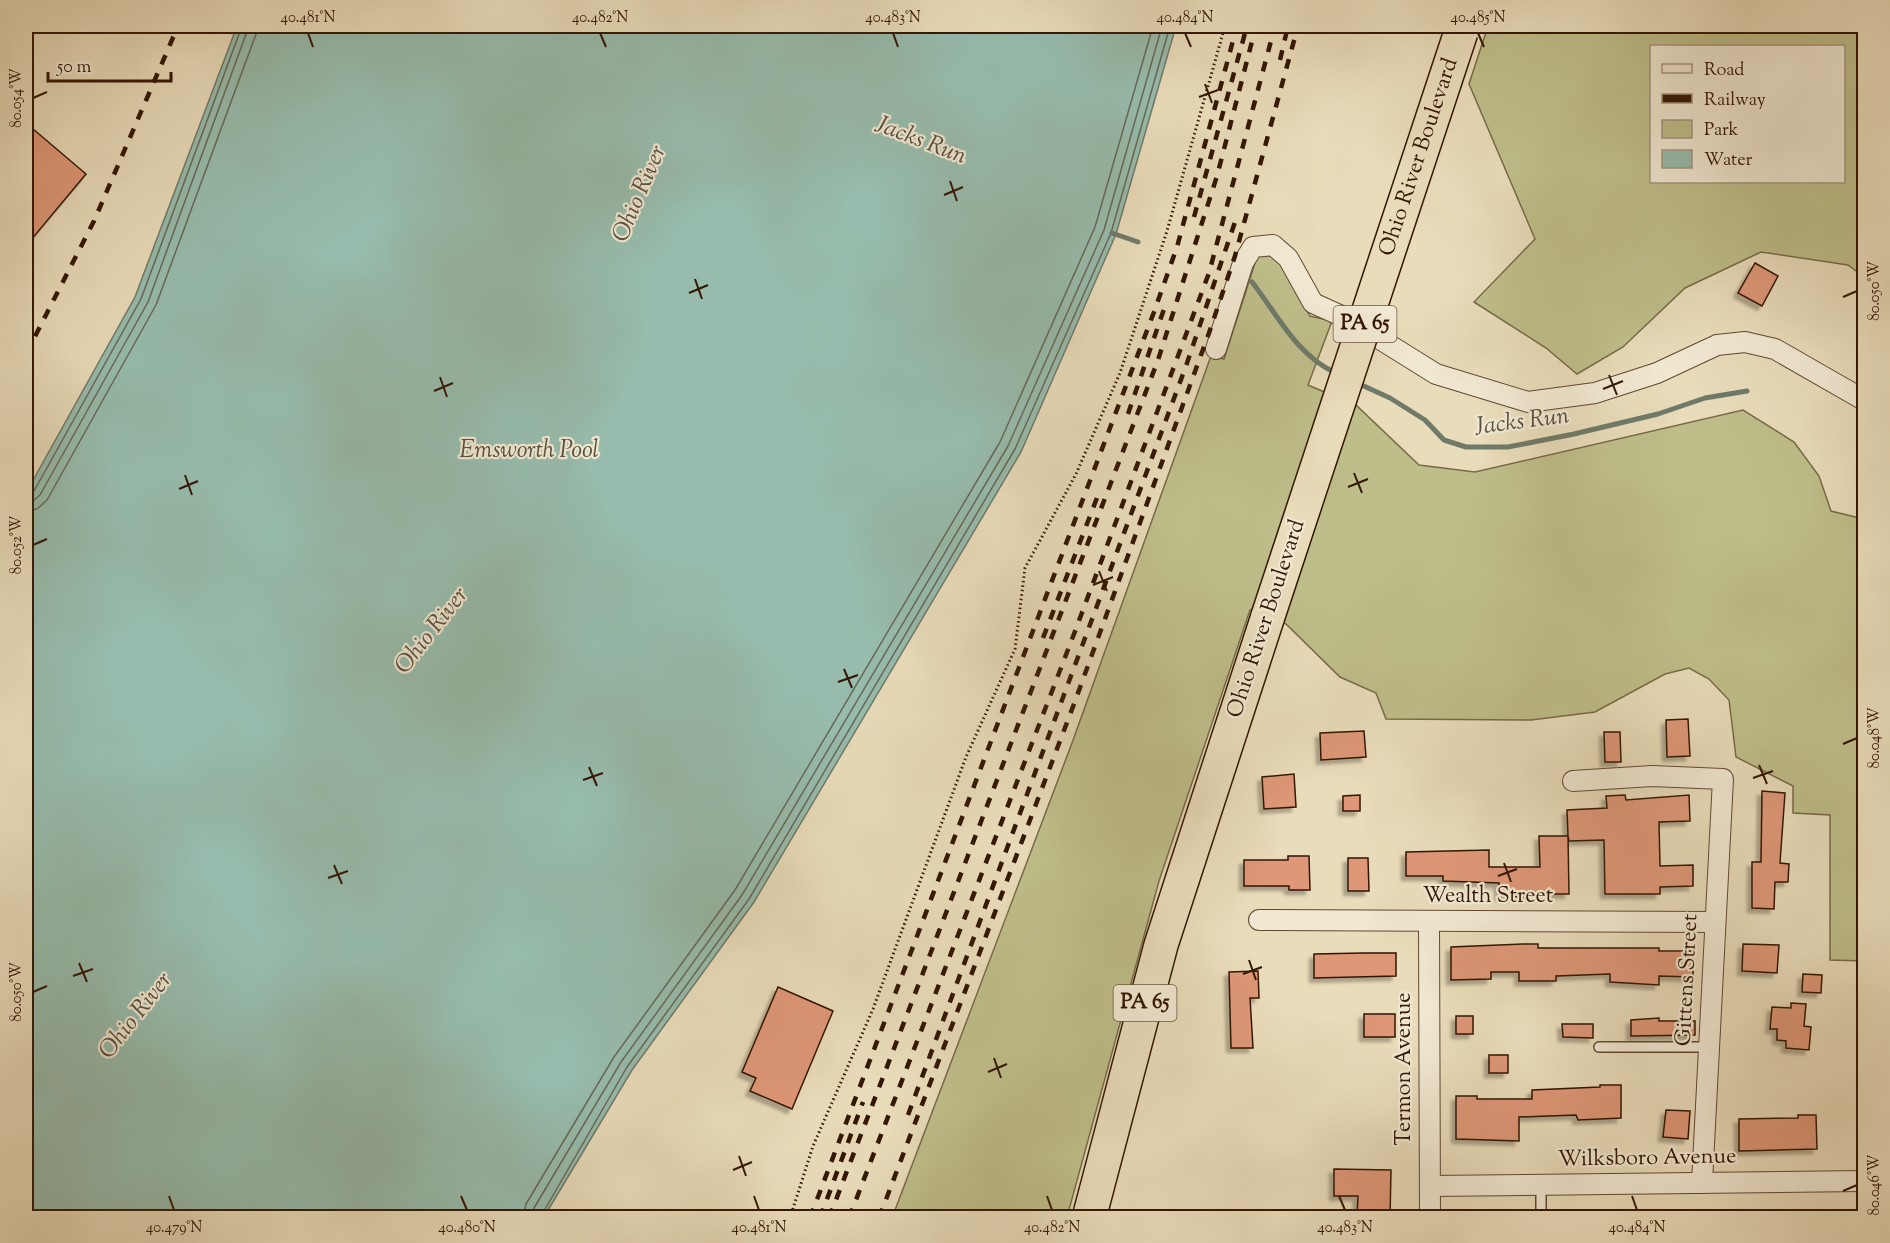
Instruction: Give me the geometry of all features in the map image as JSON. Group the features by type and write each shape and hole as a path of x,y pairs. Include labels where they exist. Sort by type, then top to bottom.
{"highway":[{"name":"Ohio River Boulevard","path":"1089,1218 1161,945 1463,26"}],"street":[{"path":"1216,349 1243,263 1253,247 1273,245 1288,258 1313,303 1346,318 1436,374 1528,402 1594,393 1657,373 1717,345 1745,342 1775,349 1864,400"},
{"name":"Gittens Street","path":"1573,781 1652,776 1723,779 1702,1183"},
{"name":"Wealth Street","path":"1260,920 1715,922"},
{"name":"Termon Avenue","path":"1429,921 1430,1218"},
{"name":"Wilksboro Avenue","path":"1430,1186 1864,1181"}],"lane":[{"path":"1599,1047 1709,1047"},
{"path":"1541,1185 1541,1218"}],"path":[{"path":"790,1218 813,1146 873,1009 966,757 1015,649 1025,568 1076,474 1120,373 1171,219 1225,26"}],"green space":[{"path":"1488,26 1864,26 1864,277 1848,265 1761,252 1685,288 1623,347 1577,374 1546,348 1474,302 1535,239 1469,84"},
{"path":"1270,255 1281,265 1310,316 1332,321 1308,385 1357,406 1419,465 1475,472 1743,410 1794,442 1819,476 1831,511 1864,519 1864,961 1830,960 1830,815 1793,813 1793,786 1736,757 1729,700 1709,679 1689,668 1665,674 1595,712 1531,720 1386,719 1376,693 1340,677 1286,624 1250,610 1159,881 1067,1217 892,1218 1072,743 1211,356 1224,359 1257,257"}],"water":[{"name":"Emsworth Pool","path":"237,26 1176,26 1116,234 1021,452 754,902 632,1070 544,1217 26,1217 26,493 135,297"}],"building":[{"path":"26,123 86,174 26,246"},
{"path":"1755,263 1778,276 1762,306 1738,293"},
{"path":"1688,719 1690,756 1667,757 1666,720"},
{"path":"1364,731 1366,757 1321,760 1320,733"},
{"path":"1604,732 1620,732 1621,762 1605,762"},
{"path":"1294,774 1296,807 1264,809 1262,777"},
{"path":"1762,791 1785,793 1780,863 1789,864 1788,882 1775,882 1774,909 1752,908 1752,862 1761,862"},
{"path":"1360,795 1360,811 1343,811 1343,796"},
{"path":"1625,795 1626,800 1689,795 1690,821 1659,822 1660,866 1693,865 1693,886 1660,887 1660,894 1605,894 1604,840 1569,841 1567,810 1607,808 1606,796"},
{"path":"1539,836 1568,836 1569,894 1538,894 1538,897 1500,896 1499,883 1443,881 1443,876 1406,876 1406,852 1489,850 1489,867 1540,867"},
{"path":"1288,856 1309,856 1310,890 1289,890 1289,886 1244,886 1244,860 1288,860"},
{"path":"1348,858 1368,858 1369,891 1348,891"},
{"path":"1538,944 1538,948 1659,948 1659,951 1693,951 1693,977 1659,976 1659,985 1610,982 1610,974 1556,976 1556,981 1519,981 1519,972 1491,972 1491,979 1451,980 1451,947"},
{"path":"1743,944 1779,945 1777,973 1742,971"},
{"path":"1396,953 1396,976 1314,978 1314,954"},
{"path":"1258,971 1259,998 1250,998 1253,1048 1231,1048 1229,972"},
{"path":"1803,974 1822,975 1821,993 1802,992"},
{"path":"778,987 833,1011 792,1109 750,1091 756,1078 742,1072"},
{"path":"1791,1003 1806,1004 1804,1026 1811,1027 1809,1050 1786,1048 1786,1041 1777,1040 1777,1029 1770,1029 1772,1007 1791,1008"},
{"path":"1364,1014 1395,1014 1395,1037 1364,1037"},
{"path":"1456,1016 1473,1016 1473,1034 1456,1034"},
{"path":"1659,1018 1659,1021 1695,1021 1695,1035 1631,1036 1631,1020"},
{"path":"1562,1024 1593,1024 1593,1038 1563,1037"},
{"path":"1489,1055 1508,1055 1508,1073 1489,1073"},
{"path":"1600,1085 1621,1085 1621,1118 1578,1120 1576,1115 1519,1117 1519,1141 1456,1139 1456,1096 1477,1096 1477,1099 1532,1099 1532,1090 1600,1087"},
{"path":"1666,1110 1690,1111 1688,1139 1663,1137"},
{"path":"1798,1115 1816,1115 1817,1149 1739,1151 1739,1119 1798,1118"},
{"path":"1334,1169 1391,1170 1390,1218 1357,1218 1358,1196 1334,1196"}],"waterway":[{"name":"Jacks Run","path":"1112,233 1138,242"},
{"name":"Jacks Run","path":"1252,282 1299,345 1322,366 1336,373"},
{"name":"Jacks Run","path":"1355,382 1390,398 1425,420 1444,440 1466,447 1508,447 1574,434 1658,414 1705,398 1747,391"}],"railway":[{"path":"26,354 94,221 178,26"},
{"path":"810,1218 1154,312 1177,247 1237,26"},
{"path":"1194,217 1247,26"},
{"path":"829,1218 1158,360 1217,176 1256,26"},
{"path":"849,1218 1074,634 1209,273 1275,26"},
{"path":"1280,60 1288,26"},
{"path":"879,1218 1074,704 1209,333 1235,256 1298,26"},
{"path":"908,1115 1186,366 1235,222"},
{"path":"1128,414 1165,306"},
{"path":"1043,638 1100,490"},
{"path":"820,1218 863,1102"}],"water label":[{"name":"Ohio River","path":"640,194"},
{"name":"Ohio River","path":"432,631"},
{"name":"Ohio River","path":"136,1016"}]}
